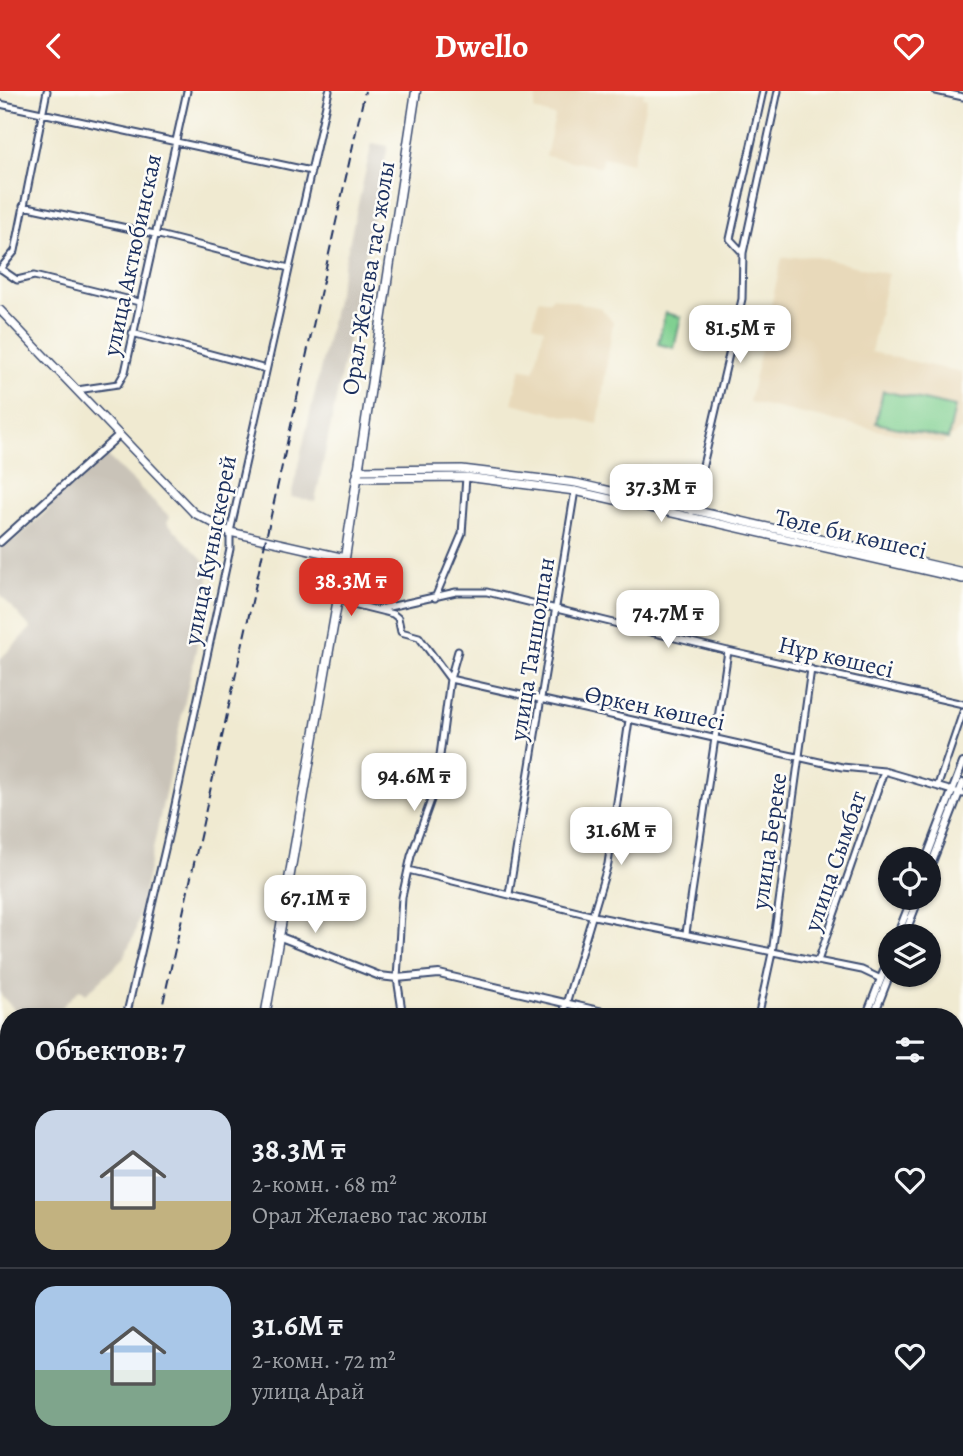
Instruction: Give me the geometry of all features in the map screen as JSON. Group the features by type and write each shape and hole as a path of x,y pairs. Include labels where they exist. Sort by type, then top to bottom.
{"main road":[{"name":"Орал-Желева тас жолы","path":"266,1008 345,558 416,91"},
{"path":"0,310 194,513 230,532 345,558"},
{"name":"Төле би көшесі","path":"357,474 462,469 576,487 963,572"},
{"name":"Төле би көшесі","path":"357,474 466,477 576,487"},
{"name":"Төле би көшесі","path":"692,513 963,579"}],"street":[{"path":"47,91 15,251 0,269 17,280 34,277 139,302"},
{"name":"улица Актюбинская","path":"76,390 118,384 125,372 187,91"},
{"name":"улица Куныскерей","path":"128,1008 170,828 230,549 230,532 329,91"},
{"path":"743,253 730,239 763,91"},
{"path":"692,513 742,299 743,253 778,91"},
{"path":"936,91 963,97"},
{"path":"0,104 311,171"},
{"path":"23,206 155,234 289,268"},
{"path":"132,333 266,369"},
{"path":"0,543 119,435"},
{"path":"434,599 462,534 466,477"},
{"name":"улица Таншолпан","path":"509,894 576,487"},
{"name":"Нұр көшесі","path":"373,610 434,599 456,592 487,592 728,651 963,704"},
{"path":"337,600 393,614 398,618 401,632 419,637 450,679"},
{"path":"402,1008 397,978 397,941 408,870 436,786 450,679 458,651"},
{"path":"686,933 713,737 728,651"},
{"name":"улица Береке","path":"760,1008 772,953 811,669"},
{"name":"Өркен көшесі","path":"450,679 842,768 884,771 958,792"},
{"path":"939,785 963,712"},
{"path":"563,1008 608,864 629,720"},
{"path":"938,847 958,792 963,763"},
{"name":"улица Сымбат","path":"818,961 884,771"},
{"path":"932,847 963,783"},
{"path":"408,870 594,916 862,970 878,978"},
{"path":"278,936 380,976 397,978 439,974 586,1008"},
{"path":"870,1008 878,987"},
{"path":"877,1008 885,987"}],"shaded area":[{"path":"537,91 644,91 643,97 647,98 632,163 602,157 601,167 546,156 555,116 534,110"},
{"path":"372,143 388,146 315,502 291,497"},
{"path":"812,256 888,274 871,352 963,373 963,428 942,444 749,402 782,258"},
{"path":"552,297 601,308 613,322 598,424 512,403 521,368 534,371 544,329 533,324 539,299 550,301"},
{"path":"104,453 170,517 167,522 207,564 209,589 135,933 123,959 86,994 80,989 61,1008 13,1008 0,994 0,659 31,628 0,594 0,547 8,540 15,540 49,509 51,500"}],"green space":[{"path":"665,313 681,317 674,348 658,344"},
{"path":"883,391 955,407 948,439 876,423"}],"railway":[{"path":"162,1008 365,91"}]}
